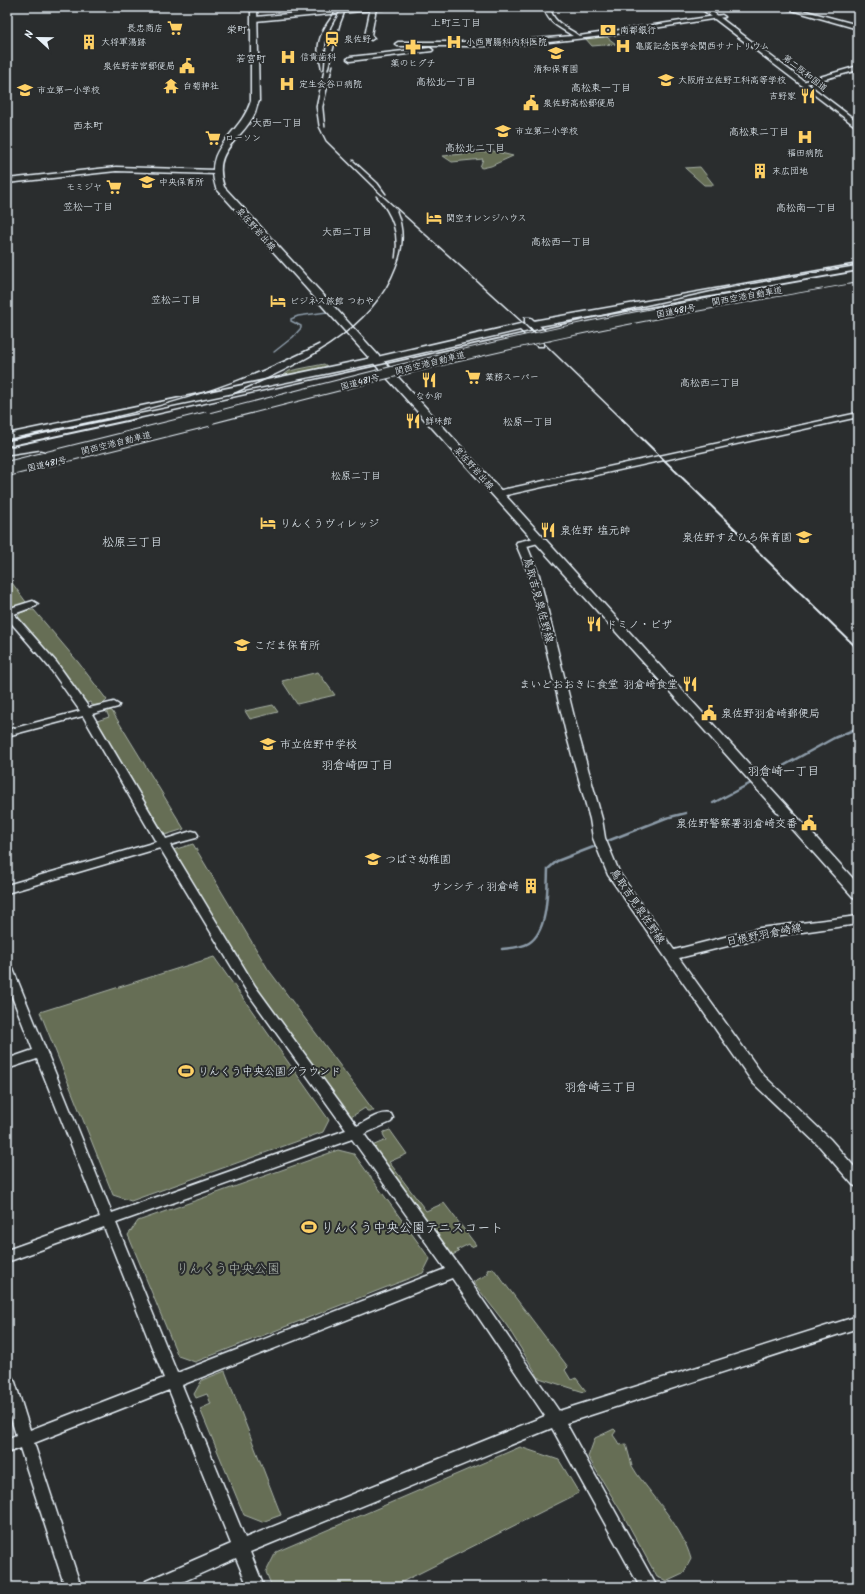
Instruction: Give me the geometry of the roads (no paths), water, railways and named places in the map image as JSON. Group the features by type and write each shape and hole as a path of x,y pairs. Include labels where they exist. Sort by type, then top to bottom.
{"highway":[{"name":"第二阪和国道","path":"702,7 719,18 857,123"},
{"name":"第二阪和国道","path":"709,7 719,18"},
{"name":"国道481号","path":"7,437 377,360 528,324 800,277 858,270"},
{"name":"関西空港自動車道","path":"7,463 142,431 398,365 523,336 703,299 858,270"},
{"name":"関西空港自動車道","path":"7,468 140,437 371,377 529,339 709,303 858,278"},
{"path":"800,288 858,278"},
{"name":"国道481号","path":"7,473 157,437 390,374 676,310 800,288 834,286 858,282"},
{"path":"7,460 40,455"}],"main road":[{"path":"215,172 219,155 247,119 253,106 254,7"},
{"path":"255,18 383,7"},
{"path":"784,7 858,27"},
{"name":"泉佐野岩出線","path":"215,172 220,188 390,374 858,893"},
{"name":"鳥取吉見泉佐野線","path":"539,540 521,544 534,575 572,733 596,819 599,838 614,875 758,1079 824,1143 858,1181"},
{"name":"日根野羽倉崎線","path":"671,955 760,933 858,920"}],"street":[{"path":"547,7 548,17 552,21 577,37"},
{"path":"371,38 368,36 373,8"},
{"path":"398,44 460,45 527,42 577,37 719,18"},
{"path":"350,59 458,47 460,45"},
{"path":"804,82 858,68"},
{"path":"7,181 120,169 215,172"},
{"path":"528,324 541,341"},
{"path":"528,324 541,341"},
{"path":"497,494 858,415"},
{"path":"33,604 7,612 53,666 86,713 228,953 251,989 455,1271 556,1419 649,1587"},
{"path":"7,733 114,705"},
{"path":"7,889 192,835"},
{"path":"7,969 256,1587"},
{"path":"7,1064 40,1053"},
{"path":"7,1256 354,1133 386,1118"},
{"path":"7,1446 455,1271"},
{"path":"152,1587 241,1548 556,1419 858,1322"},
{"path":"7,1382 73,1587"}],"waterway":[{"path":"274,352 293,337 301,328 301,326 291,321 291,319 298,316 327,312"},
{"path":"765,776 834,738 858,728"},
{"path":"713,803 751,783"},
{"path":"605,842 666,818 686,813"},
{"path":"502,949 516,948 526,945 536,937 544,919 546,909 548,869 557,861 596,846"}],"railway":[{"path":"342,7 331,27 326,43 324,69 316,107 319,127 326,141 374,188 532,331"},
{"path":"328,70 340,25 347,7"},
{"path":"321,70 318,54 318,43 324,27 334,13"},
{"path":"325,127 323,107 333,65"},
{"path":"353,160 378,183 386,194"},
{"path":"376,196 382,203 393,225 396,240 395,258"},
{"path":"233,394 305,360 328,346 350,330 369,311 384,291 401,253 402,232 400,218 397,211"},
{"path":"532,331 726,288 858,265"},
{"path":"132,420 532,331"},
{"path":"532,331 623,420"},
{"path":"103,420 160,406 240,380 319,344"},
{"path":"7,440 107,419"},
{"path":"7,447 136,419"},
{"path":"622,419 858,649"}],"place":[{"name":"長忠商店","path":"175,28"},
{"name":"南都銀行","path":"608,30"},
{"name":"泉佐野","path":"332,39"},
{"name":"大将軍湯跡","path":"89,42"},
{"name":"小西胃腸科内科医院","path":"454,42"},
{"name":"亀廣記念医学会関西サナトリウム","path":"623,46"},
{"name":"薬のヒグチ","path":"413,47"},
{"name":"清和保育園","path":"556,53"},
{"name":"信貴歯科","path":"288,57"},
{"name":"泉佐野若宮郵便局","path":"187,66"},
{"name":"大阪府立佐野工科高等学校","path":"666,80"},
{"name":"定生会谷口病院","path":"287,84"},
{"name":"白菊神社","path":"171,86"},
{"name":"市立第一小学校","path":"25,90"},
{"name":"吉野家","path":"808,96"},
{"name":"泉佐野高松郵便局","path":"531,103"},
{"name":"市立第二小学校","path":"503,131"},
{"name":"福田病院","path":"805,137"},
{"name":"ローソン","path":"213,138"},
{"name":"末広団地","path":"760,171"},
{"name":"中央保育所","path":"147,182"},
{"name":"モミジヤ","path":"114,187"},
{"name":"関空オレンジハウス","path":"434,218"},
{"name":"ビジネス旅館 つわや","path":"278,301"},
{"name":"業務スーパー","path":"473,377"},
{"name":"なか卯","path":"429,380"},
{"name":"鮮味館","path":"413,421"},
{"name":"りんくうヴィレッジ","path":"268,523"},
{"name":"泉佐野 塩元帥","path":"548,530"},
{"name":"泉佐野すえひろ保育園","path":"804,537"},
{"name":"ドミノ・ピザ","path":"594,624"},
{"name":"こだま保育所","path":"242,645"},
{"name":"まいどおおきに食堂 羽倉崎食堂","path":"690,684"},
{"name":"泉佐野羽倉崎郵便局","path":"709,713"},
{"name":"市立佐野中学校","path":"268,744"},
{"name":"泉佐野警察署羽倉崎交番","path":"809,823"},
{"name":"つばさ幼稚園","path":"373,859"},
{"name":"サンシティ羽倉崎","path":"531,886"},
{"name":"りんくう中央公園グラウンド","path":"186,1071"},
{"name":"りんくう中央公園テニスコート","path":"309,1227"}],"district":[{"name":"上町三丁目","path":"456,22"},
{"name":"栄町","path":"237,29"},
{"name":"若宮町","path":"251,58"},
{"name":"高松北一丁目","path":"446,81"},
{"name":"高松東一丁目","path":"601,87"},
{"name":"大西一丁目","path":"277,122"},
{"name":"西本町","path":"88,125"},
{"name":"高松東二丁目","path":"759,131"},
{"name":"高松北二丁目","path":"475,147"},
{"name":"笠松一丁目","path":"88,206"},
{"name":"高松南一丁目","path":"806,207"},
{"name":"大西二丁目","path":"347,231"},
{"name":"高松西一丁目","path":"561,241"},
{"name":"笠松二丁目","path":"176,299"},
{"name":"高松西二丁目","path":"710,382"},
{"name":"松原一丁目","path":"528,421"},
{"name":"松原二丁目","path":"356,475"},
{"name":"松原三丁目","path":"132,542"},
{"name":"羽倉崎四丁目","path":"357,765"},
{"name":"羽倉崎一丁目","path":"783,771"},
{"name":"羽倉崎三丁目","path":"600,1087"}],"park label":[{"name":"りんくう中央公園","path":"228,1268"}]}
